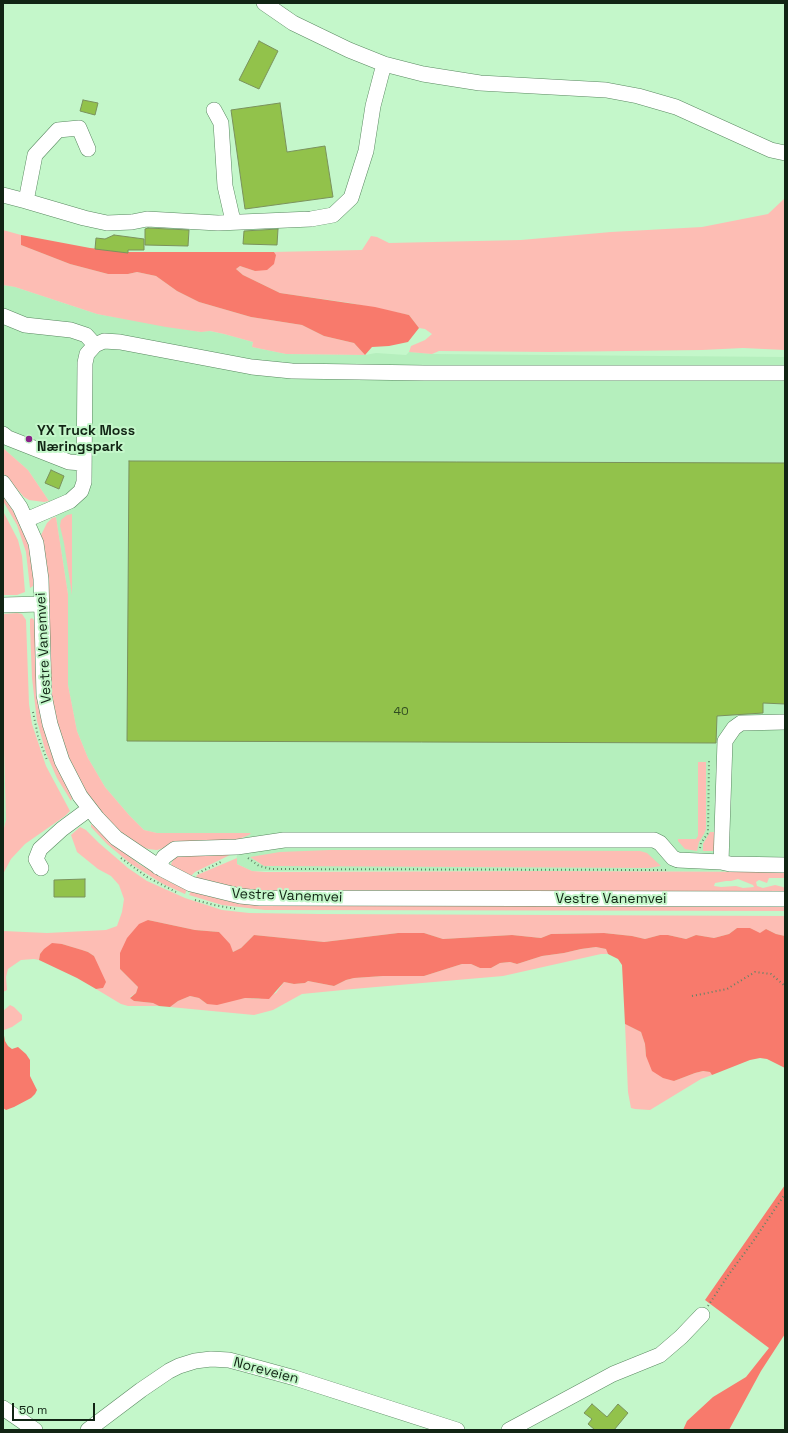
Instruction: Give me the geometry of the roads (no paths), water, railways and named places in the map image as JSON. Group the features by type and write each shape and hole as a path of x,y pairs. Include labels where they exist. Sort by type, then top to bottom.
{"street":[{"path":"264,3 293,23 349,50 384,64 423,74 480,83 584,88 606,90 638,96 676,107 771,150 785,154"},
{"path":"3,195 84,218 107,222 132,222 147,219 218,223 233,221 310,219 333,215 351,198 366,151 373,106 384,64"},
{"path":"214,110 221,123 225,186 233,221"},
{"path":"26,201 35,156 58,130 79,128 88,149"},
{"path":"3,316 25,325 71,330 86,335 95,345"},
{"path":"26,520 70,500 80,491 84,482 85,363 88,354 95,345 104,341 120,342 252,367 292,371 424,373 785,373"},
{"path":"3,434 8,438 69,462 84,463"},
{"name":"Vestre Vanemvei","path":"3,484 11,493 26,520 36,543 39,560 42,604 44,695 48,718 62,761 80,796 89,809 116,838 158,866 191,884 223,893 260,898 785,898"},
{"path":"3,605 42,604"},
{"path":"721,862 725,741 734,728 741,723 785,722"},
{"path":"41,868 36,860 40,849 62,829 89,809"},
{"path":"158,866 164,857 175,849 237,848 284,840 654,840 660,843 673,858 678,860 721,862 730,864 785,865"},
{"path":"509,1430 613,1374 660,1355 681,1337 702,1315"},
{"name":"Noreveien","path":"88,1430 169,1371 195,1361 211,1359 229,1360 288,1376 457,1430"},
{"path":"3,1408 35,1430"}],"place":[{"name":"YX Truck Moss Næringspark","path":"29,439"}]}
